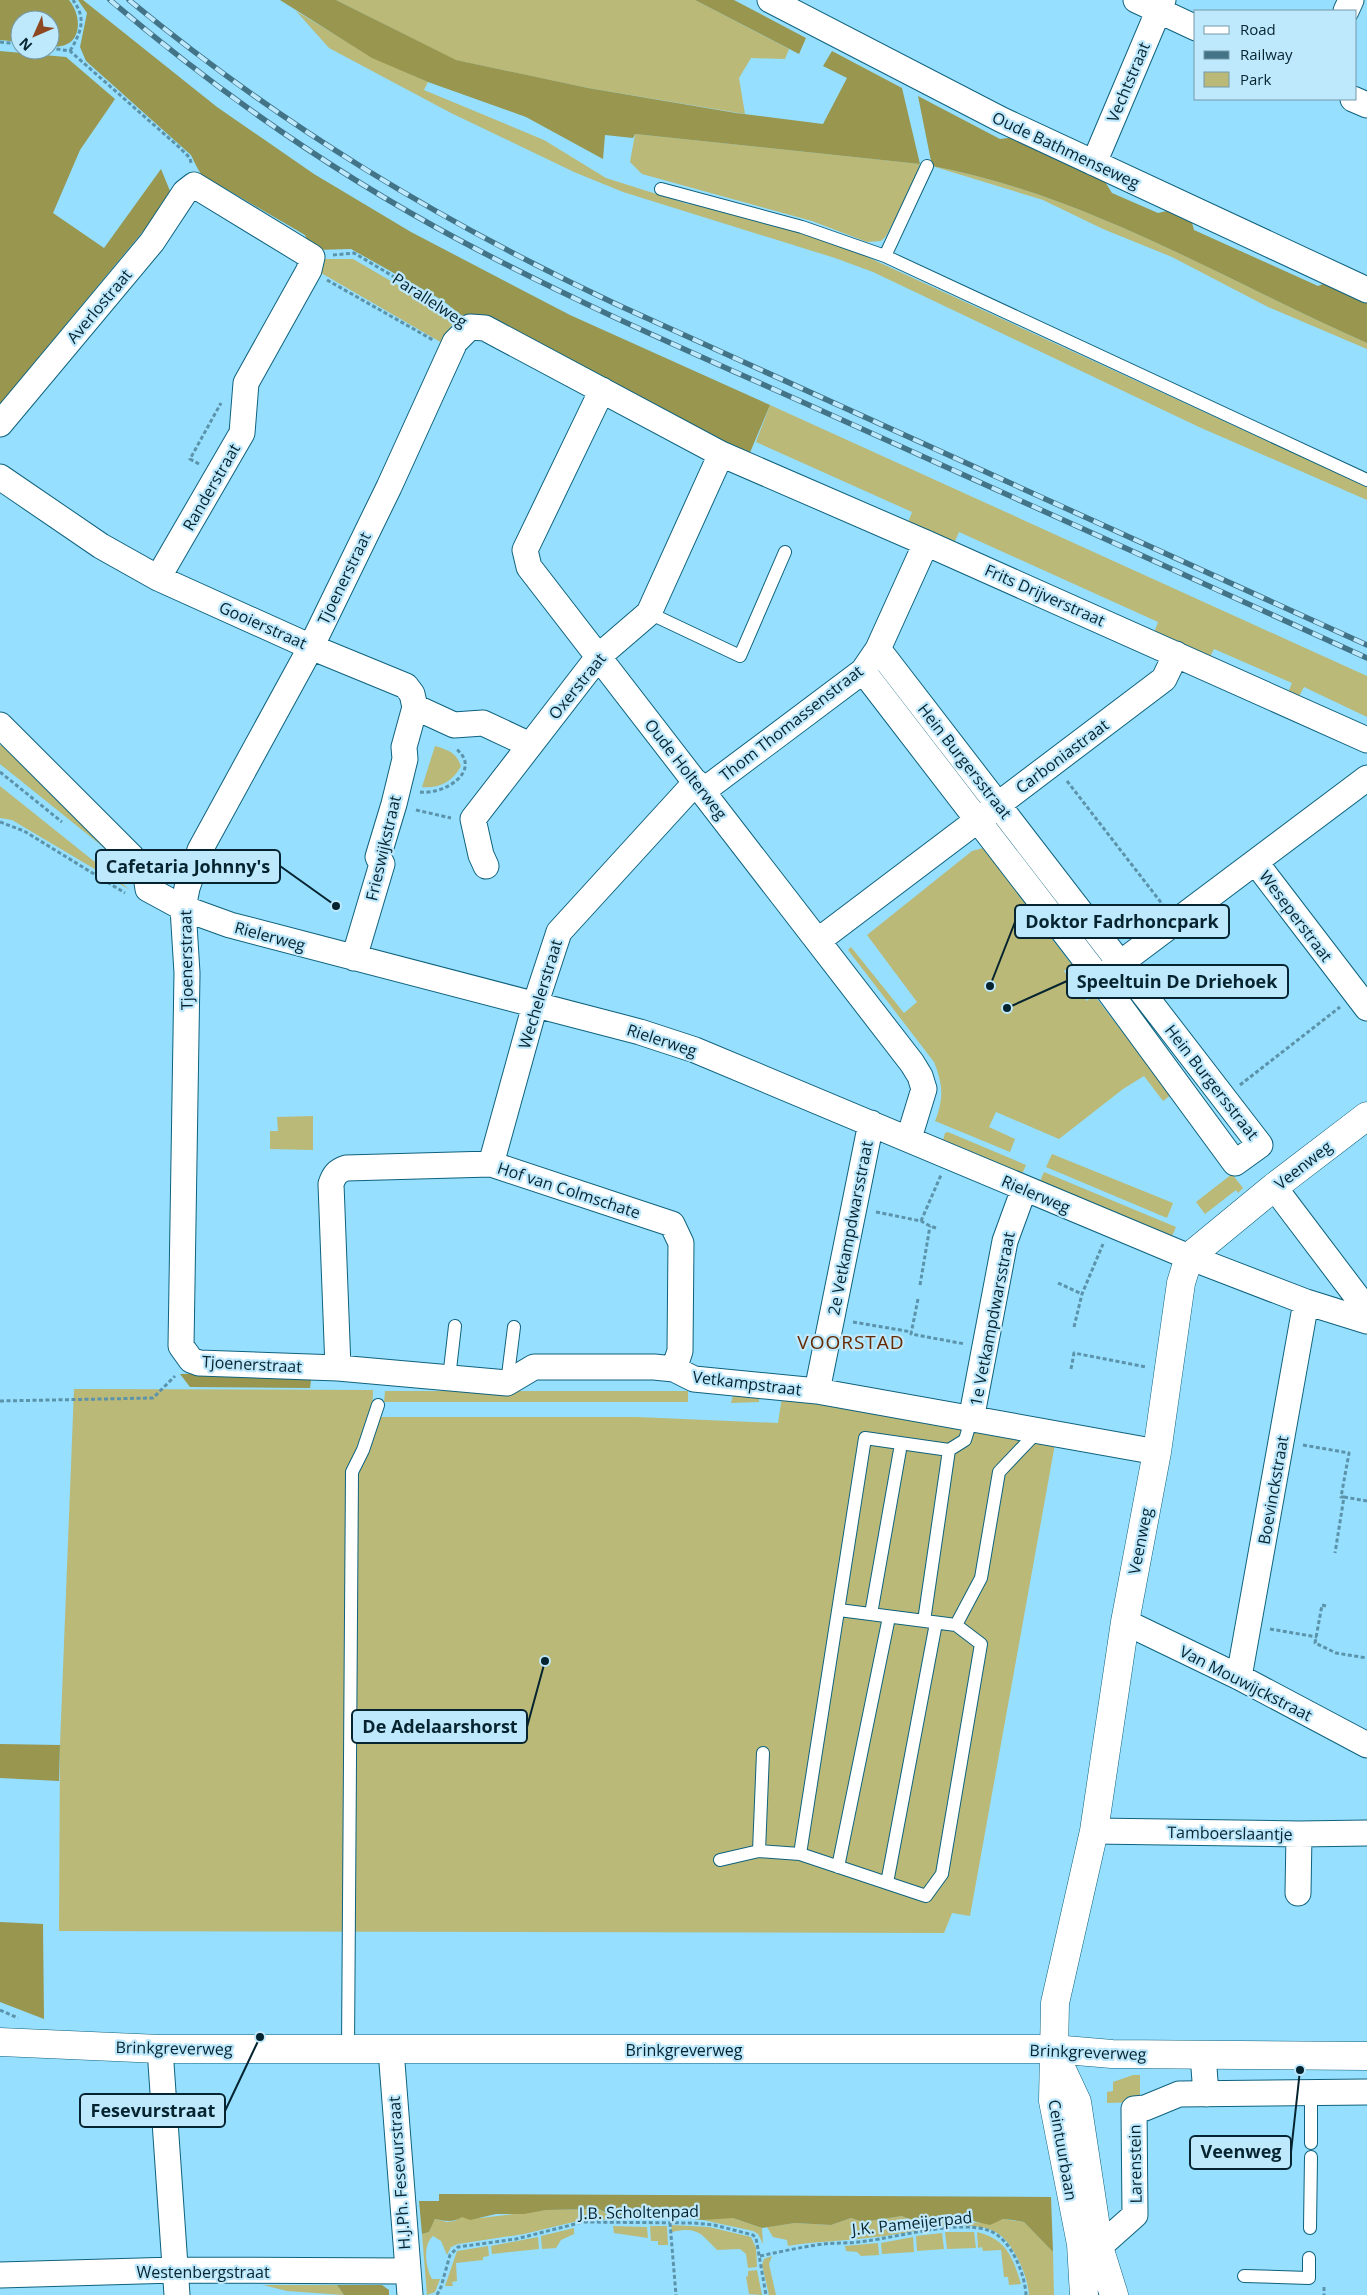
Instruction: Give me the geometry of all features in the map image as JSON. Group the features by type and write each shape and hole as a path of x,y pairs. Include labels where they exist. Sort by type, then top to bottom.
{"street":[{"name":"Oude Bathmenseweg","path":"770,0 1002,120 1367,290"},
{"path":"1136,0 1160,6 1194,27"},
{"name":"Vechtstraat","path":"1094,163 1160,6"},
{"path":"1355,100 1367,105"},
{"path":"194,184 311,264"},
{"name":"Averlostraat","path":"0,424 152,242 184,192 194,184"},
{"name":"Randerstraat","path":"158,578 242,433 246,383 311,264"},
{"name":"Tjoenerstraat","path":"338,1368 199,1363 191,1360 181,1346 188,973 183,908 187,888 200,850 311,647 389,487 451,350 460,335 470,328"},
{"name":"Parallelweg","path":"470,328 485,328 721,454"},
{"name":"Oude Holterweg","path":"602,390 525,550 529,566 819,940 920,1076 924,1089 909,1138"},
{"name":"Frits Drijverstraat","path":"721,454 926,542 1367,740"},
{"name":"Oxerstraat","path":"473,819 599,656 649,613 721,454"},
{"name":"Gooierstraat","path":"0,477 101,546 158,578 311,647 406,686 412,694 415,707"},
{"name":"Thom Thomassenstraat","path":"699,787 863,671 878,649 926,542"},
{"name":"Hein Burgersstraat","path":"863,671 976,820 1110,972 1224,1097 1260,1145 1235,1163 1110,972 998,804 878,649"},
{"name":"Carboniastraat","path":"819,940 1164,679 1176,654"},
{"path":"415,707 454,725 483,723 530,744"},
{"name":"Frieswijkstraat","path":"354,958 382,864 378,857 396,796 405,759 404,748 415,707"},
{"path":"0,725 132,857 146,876 148,889"},
{"name":"Weseperstraat","path":"1362,1001 1256,863 1367,778"},
{"name":"Wechelerstraat","path":"491,1164 535,1005 559,932 699,787"},
{"path":"473,819 481,855 486,866"},
{"path":"1110,972 1256,863"},
{"name":"Rielerweg","path":"148,889 183,908 230,925 640,1032 696,1050 909,1138 1024,1189 1189,1258 1306,1302 1367,1321"},
{"name":"Veenweg","path":"1053,2049 1055,2003 1094,1831 1125,1622 1157,1452 1181,1283 1189,1258 1274,1187 1367,1116"},
{"name":"2e Vetkampdwarsstraat","path":"817,1391 871,1123"},
{"name":"Hof van Colmschate","path":"338,1368 331,1184 333,1176 339,1170 346,1168 491,1164 672,1224 681,1243 680,1351 674,1369"},
{"path":"1274,1187 1367,1310"},
{"name":"1e Vetkampdwarsstraat","path":"972,1420 1005,1241 1024,1189"},
{"name":"Boevinckstraat","path":"1239,1677 1306,1302"},
{"name":"Vetkampstraat","path":"507,1383 534,1367 654,1367 674,1369 694,1379 817,1391 1157,1452"},
{"path":"338,1368 507,1383"},
{"name":"Van Mouwijckstraat","path":"1125,1622 1239,1677 1367,1745"},
{"name":"Tamboerslaantje","path":"1094,1831 1367,1833"},
{"path":"1298,1893 1299,1834"},
{"name":"Brinkgreverweg","path":"0,2042 160,2049 1053,2049 1112,2054 1367,2056"},
{"path":"160,2049 177,2295"},
{"name":"Ceintuurbaan","path":"1053,2049 1077,2102 1099,2247 1114,2295"},
{"name":"Ceintuurbaan","path":"1053,2049 1053,2101 1081,2244 1084,2295"},
{"name":"H.J.Ph. Fesevurstraat","path":"391,2050 408,2283"},
{"path":"1203,2055 1206,2094"},
{"name":"Larenstein","path":"1099,2247 1135,2215 1134,2109 1145,2108 1179,2094 1367,2092"},
{"name":"Westenbergstraat","path":"0,2275 175,2270 408,2283"}],"lane":[{"path":"885,256 927,166"},
{"path":"662,189 802,227 885,256 1367,480"},
{"path":"649,613 740,656 785,552"},
{"path":"449,1378 454,1326"},
{"path":"507,1383 514,1327"},
{"path":"348,2050 352,1472 363,1450 378,1405"},
{"path":"800,1854 865,1438 949,1450 965,1440 972,1420"},
{"path":"956,1625 981,1578 999,1472 1038,1432"},
{"path":"872,1614 901,1444"},
{"path":"887,1883 930,1622 949,1450"},
{"path":"720,1860 759,1851 800,1854 926,1896 942,1874 981,1644 956,1625 839,1610"},
{"path":"838,1867 889,1616"},
{"path":"759,1851 764,1753"},
{"path":"1311,2093 1311,2143"},
{"path":"1310,2228 1311,2157"},
{"path":"1244,2276 1309,2278 1309,2258"}],"path":[{"path":"70,51 81,28 83,17 73,0"},
{"path":"60,50 70,51 190,158 194,184"},
{"name":"Parallelweg","path":"311,264 354,253 449,310 470,328"},
{"path":"311,264 451,350"},
{"path":"217,476 190,459 222,401"},
{"path":"396,796 443,791 457,781 465,768 465,761 462,754 451,746 460,724"},
{"path":"1053,762 1176,921"},
{"path":"396,796 464,822 473,819"},
{"path":"0,822 24,831 106,883 130,895 136,896 148,889"},
{"path":"1224,1097 1362,1001"},
{"path":"921,1220 949,1156"},
{"path":"853,1208 921,1220 936,1228"},
{"path":"1074,1327 1082,1294 1111,1225"},
{"path":"920,1285 930,1226"},
{"path":"1058,1283 1082,1294"},
{"path":"912,1332 918,1298"},
{"path":"832,1319 912,1332 911,1334 985,1347"},
{"path":"1071,1370 1074,1353 1169,1372"},
{"path":"0,1401 153,1398 191,1360"},
{"path":"1281,1441 1349,1453 1341,1497 1367,1501"},
{"path":"1335,1553 1344,1497"},
{"path":"1326,1606 1322,1605 1315,1643 1336,1652 1367,1658"},
{"path":"1248,1626 1316,1637"},
{"name":"J.B. Scholtenpad","path":"436,2295 444,2278 450,2255 458,2247 516,2239 583,2222 714,2225 753,2235 756,2238 760,2256 766,2295"},
{"path":"670,2223 676,2295"},
{"name":"J.K. Pameijerpad","path":"760,2256 818,2244 864,2242 948,2228 980,2228 992,2232 1007,2245 1019,2268 1026,2295"},
{"path":"1324,2287 1324,2295"}],"green space":[{"path":"336,0 695,0 789,49 785,59 751,58 739,78 745,114 588,88 455,60"},
{"path":"296,11 372,57 428,82 424,90 544,140 606,178 688,204 705,206 824,239 850,249 1367,487 1367,500 1199,427 873,272 835,258 623,192 574,172 451,113 329,48"},
{"path":"635,134 920,164 912,187 886,236 881,241 867,242 812,221 642,174 630,162"},
{"path":"932,166 989,179 1045,197 1100,218 1367,343 1367,349 1268,307 1172,257 1103,229 1043,200"},
{"path":"322,259 353,259 446,313 454,321 442,343 316,270"},
{"path":"770,405 1367,676 1367,717 1304,687 1297,700 1287,695 1292,683 1214,649 1208,661 1153,636 1158,622 959,532 953,546 907,525 912,512 756,442"},
{"path":"4,740 133,871 0,764 0,746"},
{"path":"435,746 451,752 461,766 454,776 444,783 434,787 422,787"},
{"path":"0,786 130,890 12,820 0,818"},
{"path":"983,848 1072,965 1064,971 1087,1001 1094,995 1171,1095 1163,1101 1144,1076 1123,1089 1059,1139 996,1112 989,1127 1015,1139 1010,1152 935,1121 940,1106 941,1085 934,1062 848,950 851,947 904,1013 917,1002 867,935 972,851"},
{"path":"313,1116 313,1150 270,1149 270,1131 278,1131 277,1117"},
{"path":"948,1132 1026,1165 1020,1179 1014,1170 956,1145 947,1148 942,1144 945,1133"},
{"path":"1052,1154 1173,1203 1167,1218 1046,1167"},
{"path":"1044,1172 1176,1227 1169,1243 1038,1186"},
{"path":"1232,1174 1243,1188 1238,1193 1236,1190 1205,1214 1196,1202"},
{"path":"74,1389 373,1390 372,1417 637,1417 778,1423 782,1397 1055,1444 970,1916 952,1913 944,1933 59,1931 60,1745"},
{"path":"385,1391 688,1391 688,1402 384,1402"},
{"path":"759,1391 759,1402 731,1403 734,1392"},
{"path":"1133,2075 1140,2075 1140,2102 1107,2103 1107,2092 1113,2091 1113,2082"},
{"path":"599,2209 608,2215 626,2217 647,2214 686,2218 582,2220 524,2234 458,2244 451,2247 447,2255 441,2241 433,2236 427,2245 426,2257 432,2279 440,2279 435,2292 427,2295 422,2234 429,2232 435,2219 447,2222 455,2221 462,2216 481,2218 546,2210"},
{"path":"902,2216 908,2219 936,2219 956,2226 886,2236 788,2246 787,2240 773,2237 767,2227 795,2223 831,2225 851,2218 863,2222"},
{"path":"721,2217 733,2218 762,2228 763,2244 758,2234 753,2231 703,2220"},
{"path":"1003,2219 1024,2222 1053,2252 1054,2295 1029,2295 1026,2277 1009,2244 991,2230 974,2226 963,2226"},
{"path":"671,2225 709,2227 751,2237 756,2248 757,2267 748,2268 746,2254 740,2249 717,2250 698,2233 688,2230 672,2232"},
{"path":"613,2226 647,2227 648,2238 614,2233"},
{"path":"650,2226 667,2226 668,2245 658,2245 658,2241 651,2241"},
{"path":"574,2228 574,2234 561,2240 556,2248 542,2249 541,2236"},
{"path":"945,2232 974,2232 976,2248 947,2249"},
{"path":"977,2232 987,2235 1002,2244 1015,2265 1021,2284 1009,2285 1008,2277 1004,2277 1001,2250 983,2251 982,2247 978,2248"},
{"path":"942,2233 944,2249 917,2251 916,2236"},
{"path":"538,2237 539,2249 492,2254 491,2246"},
{"path":"913,2237 914,2252 882,2254 881,2243"},
{"path":"878,2243 879,2255 861,2256 857,2252 846,2251 845,2246"},
{"path":"488,2246 489,2256 483,2257 483,2260 456,2263 457,2281 452,2282 453,2286 445,2286 457,2251"},
{"path":"772,2256 769,2264 776,2295 769,2295 762,2265 764,2259"},
{"path":"757,2270 762,2295 749,2294 746,2277 748,2276 748,2271"},
{"path":"263,2285 337,2285 344,2295 287,2291"}],"shaded area":[{"path":"0,0 69,0 77,16 77,32 68,44 60,46 60,10 10,10 10,41 0,40"},
{"path":"78,0 83,0 217,107 314,174 411,232 570,315 770,405 749,455 470,322 442,300 351,249 315,250 310,246 305,235 221,186 205,179 191,155 86,61 80,47 87,13"},
{"path":"280,0 336,0 456,60 588,88 736,113 823,124 847,78 823,66 832,51 902,88 920,164 635,134 633,138 605,135 603,159 526,117 428,82 372,58"},
{"path":"695,0 734,0 806,38 799,54"},
{"path":"0,51 10,52 10,60 60,60 60,56 66,57 115,99 80,150 53,213 104,248 161,169 170,191 154,218 0,404"},
{"path":"918,96 1000,139 1016,137 1104,180 1112,193 1158,213 1171,210 1191,219 1194,230 1318,286 1328,282 1367,300 1367,343 1100,218 1045,197 989,179 932,166"},
{"path":"312,1372 310,1388 190,1387 180,1374"},
{"path":"0,1744 60,1745 59,1781 0,1778"},
{"path":"0,1922 43,1924 44,2019 0,2002"},
{"path":"439,2194 1051,2197 1053,2252 1024,2222 1003,2219 990,2225 973,2221 956,2226 936,2219 908,2219 902,2216 863,2222 851,2218 831,2225 795,2223 762,2228 733,2218 703,2220 647,2214 622,2218 614,2217 599,2209 546,2210 524,2214 496,2214 470,2220 462,2217 452,2221 435,2219 429,2232 422,2234 419,2201 439,2201"},
{"path":"337,2285 382,2285 389,2290 389,2295 344,2295"}],"railway":[{"path":"110,0 193,68 280,131 370,189 463,242 551,287 640,329 1367,658"},
{"path":"129,0 186,46 303,130 425,205 488,240 618,305 1367,645"}],"place":[{"name":"Cafetaria Johnny's","path":"336,906"},
{"name":"Doktor Fadrhoncpark","path":"990,986"},
{"name":"Speeltuin De Driehoek","path":"1007,1008"},
{"name":"De Adelaarshorst","path":"545,1661"},
{"name":"Fesevurstraat","path":"260,2037"},
{"name":"Veenweg","path":"1300,2070"}],"district":[{"name":"VOORSTAD","path":"851,1342"}]}
